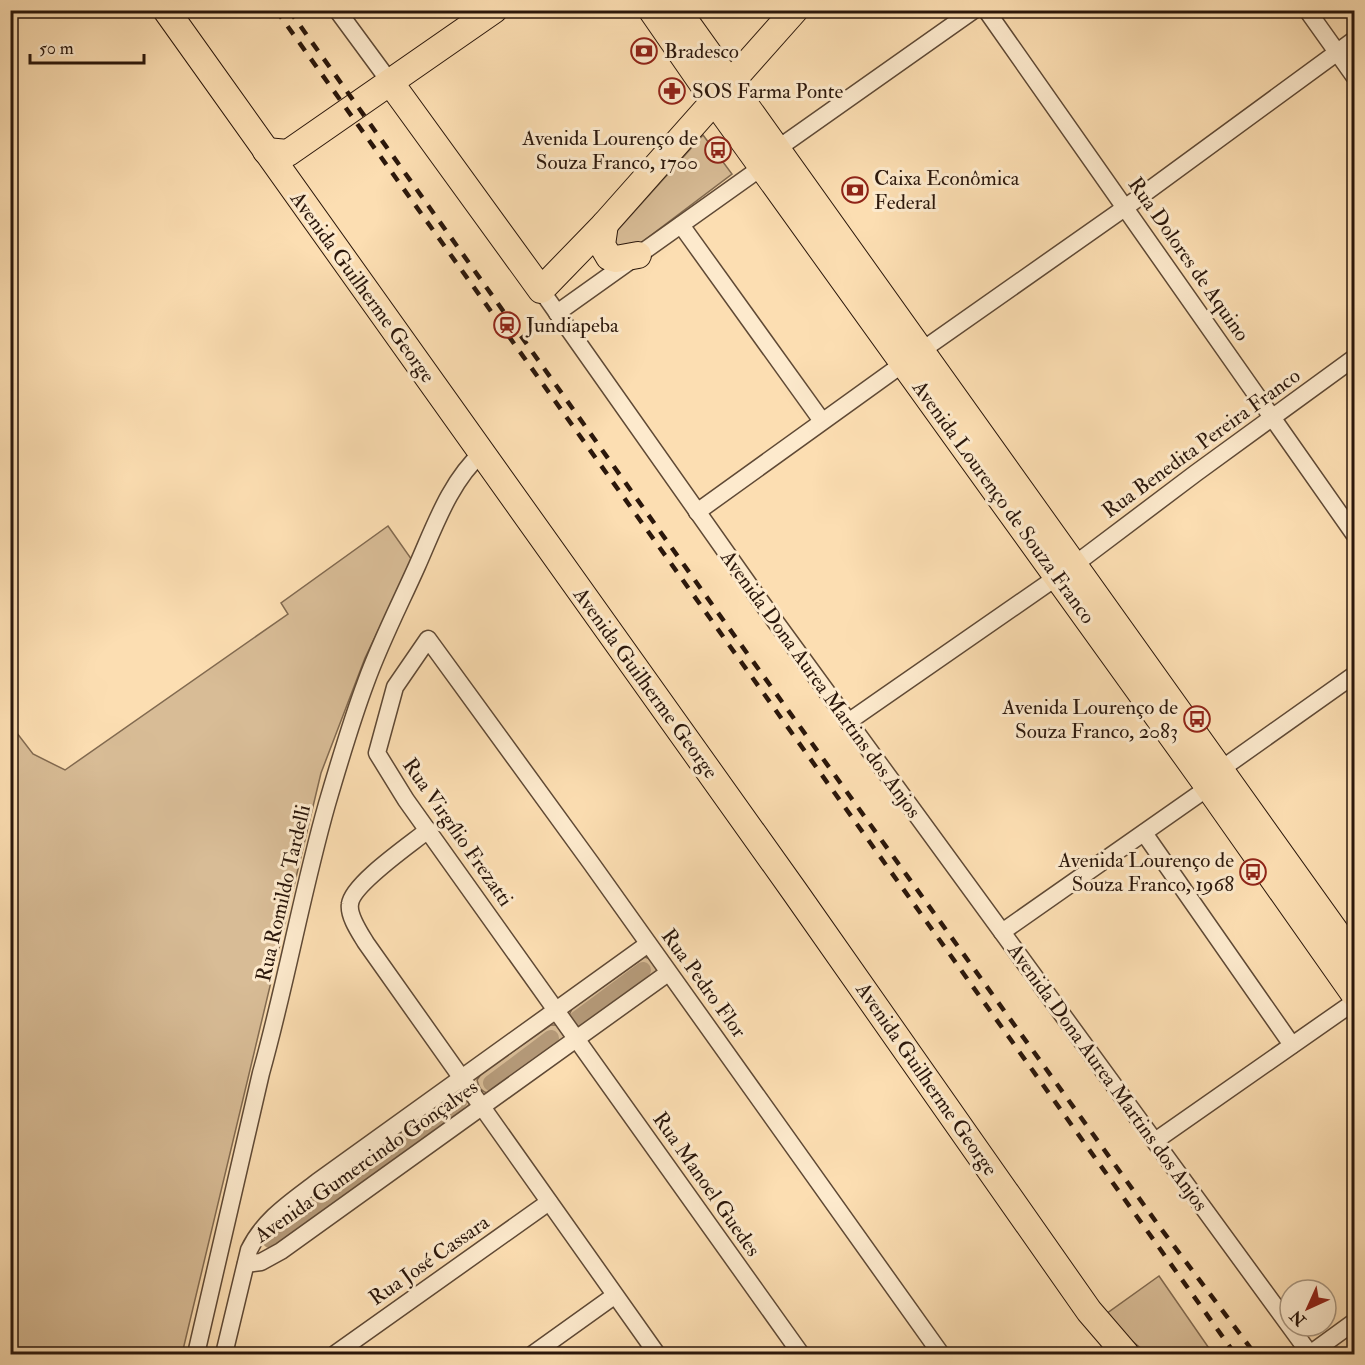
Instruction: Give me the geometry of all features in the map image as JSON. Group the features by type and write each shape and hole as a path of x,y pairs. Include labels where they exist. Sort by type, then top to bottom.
{"highway":[{"name":"Avenida Lourenço de Souza Franco","path":"652,10 722,92 1214,778 1354,958"},
{"name":"Avenida Lourenço de Souza Franco","path":"677,10 722,92"},
{"name":"Avenida Lourenço de Souza Franco","path":"1214,778 1354,993"}],"main road":[{"name":"Avenida Guilherme George","path":"147,10 477,457 994,1174 1089,1311 1126,1354"},
{"name":"Avenida Guilherme George","path":"166,10 279,160 477,457 695,774 1053,1287 1103,1354"},
{"path":"279,160 494,10"},
{"path":"541,290 605,224 795,10"},
{"name":"Avenida Dona Aurea Martins dos Anjos","path":"390,82 541,290"},
{"path":"605,224 602,245 609,257 616,259 638,255"}],"street":[{"name":"Avenida Dona Aurea Martins dos Anjos","path":"337,10 390,82"},
{"path":"557,313 974,10"},
{"name":"Rua Dolores de Aquino","path":"986,10 1354,534"},
{"path":"1307,10 1354,76"},
{"path":"697,512 1126,207 1354,40"},
{"path":"681,225 822,422"},
{"name":"Avenida Dona Aurea Martins dos Anjos","path":"541,290 848,722 1310,1354"},
{"name":"Rua Benedita Pereira Franco","path":"848,722 1066,571 1354,358"},
{"name":"Rua Romildo Tardelli","path":"196,1354 261,1072 339,764 366,681 379,650 451,494 477,457"},
{"name":"Rua Virgílio Frezatti","path":"428,639 395,687 377,753 406,800 576,1039"},
{"name":"Rua Pedro Flor","path":"428,639 940,1354"},
{"path":"1002,932 1144,833 1214,778 1354,675"},
{"path":"428,830 355,891 349,905 355,923 366,943 657,1354"},
{"path":"1144,833 1292,1045"},
{"name":"Avenida Gumercindo Gonçalves","path":"648,944 317,1182 268,1221 254,1239 246,1264 261,1262 281,1251 668,973"},
{"path":"1155,1141 1354,1002"},
{"name":"Rua Manoel Guedes","path":"576,1039 801,1354"},
{"name":"Rua José Cassara","path":"334,1354 549,1202"},
{"path":"224,1354 246,1264"},
{"path":"533,1354 614,1296"},
{"path":"1310,1354 1354,1322"}],"shaded area":[{"path":"703,135 732,174 638,245 619,251 612,246 616,232"},
{"path":"388,526 412,560 365,658 321,773 182,1354 11,1354 10,724 33,754 65,770 288,614 281,603"},
{"path":"645,957 650,959 657,970 657,975 580,1028 575,1026 569,1015 572,1009"},
{"path":"551,1025 557,1025 564,1036 563,1042 489,1094 481,1089 477,1080 481,1074"},
{"path":"454,1092 465,1093 470,1107 274,1247 264,1242 263,1230"},
{"path":"1159,1276 1213,1354 1148,1354 1121,1332 1106,1314"}],"waterway":[{"path":"577,1019 643,970"},
{"path":"491,1083 551,1038"},
{"path":"270,1240 459,1102"}],"railway":[{"path":"276,10 1235,1354"},
{"path":"289,10 716,610 1159,1226 1255,1354"}],"place":[{"name":"Bradesco","path":"644,51"},
{"name":"SOS Farma Ponte","path":"672,91"},
{"name":"Avenida Lourenço de Souza Franco, 1700","path":"718,150"},
{"name":"Caixa Econômica Federal","path":"855,190"},
{"name":"Jundiapeba","path":"507,325"},
{"name":"Avenida Lourenço de Souza Franco, 2083","path":"1197,719"},
{"name":"Avenida Lourenço de Souza Franco, 1968","path":"1253,872"}]}
